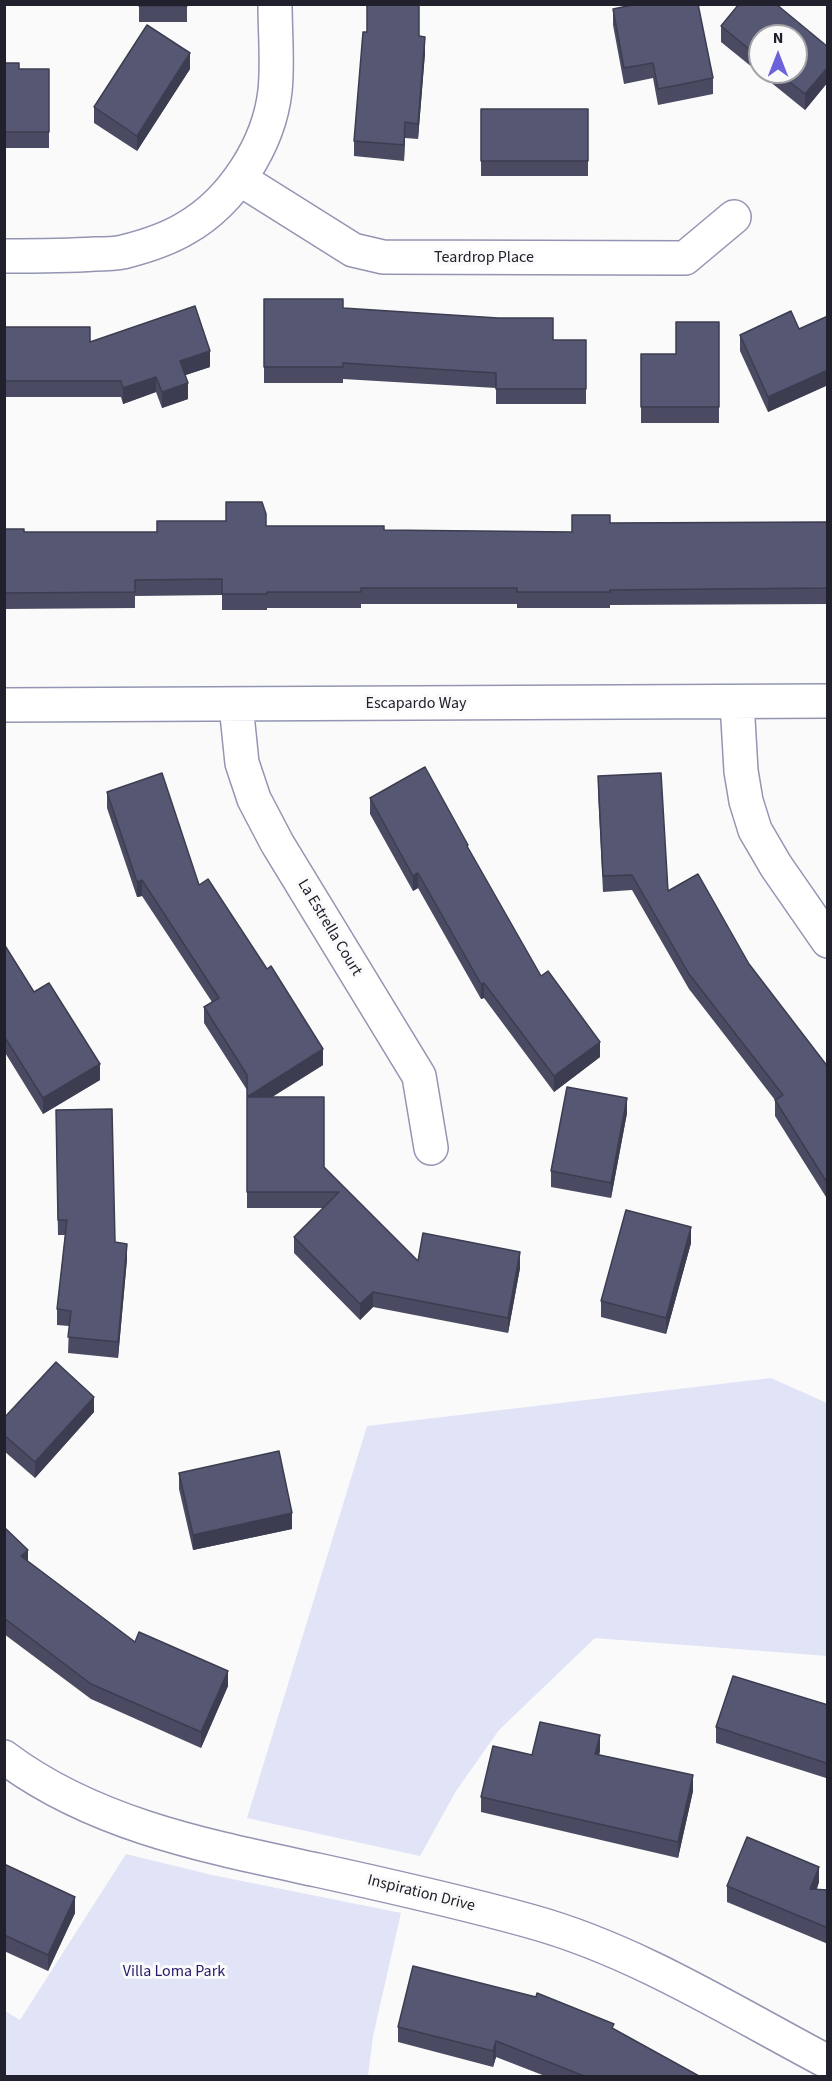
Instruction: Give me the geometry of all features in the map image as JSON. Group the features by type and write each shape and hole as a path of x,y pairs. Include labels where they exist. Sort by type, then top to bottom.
{"street":[{"path":"4,256 121,253 186,228 215,206 240,179 257,149 269,119 275,90 275,4"},
{"name":"Teardrop Place","path":"240,179 352,250 383,257 686,258 734,217"},
{"name":"Escapardo Way","path":"4,705 828,701"},
{"path":"737,702 741,771 746,801 755,830 776,866 828,941"},
{"name":"La Estrella Court","path":"236,705 242,763 254,799 277,843 419,1076 431,1148"},
{"name":"Inspiration Drive","path":"4,1757 53,1789 172,1837 535,1922 586,1940 650,1968 828,2062"}],"green space":[{"path":"771,1378 827,1403 827,1656 595,1638 499,1730 456,1791 420,1856 247,1818 367,1426"},
{"name":"Villa Loma Park","path":"126,1854 212,1875 401,1913 373,2036 368,2076 5,2076 5,2011 20,2020"}],"building":[{"path":"139,4 187,4 187,6 139,6"},
{"path":"367,4 419,4 419,36 425,37 418,124 405,122 404,145 354,141 363,32 367,32"},
{"path":"637,4 698,4 713,78 658,89 653,63 624,68 613,9"},
{"path":"739,4 776,4 800,24 748,24 748,48 721,26"},
{"path":"147,25 190,53 137,136 94,107"},
{"path":"808,30 828,47 828,67 805,94 792,84 808,84"},
{"path":"4,63 19,63 19,69 49,69 49,132 4,132"},
{"path":"481,109 588,109 588,161 481,161"},
{"path":"264,299 343,299 343,308 498,318 553,318 553,340 586,340 586,389 496,389 496,373 343,363 343,367 264,367"},
{"path":"195,306 210,351 180,361 188,383 162,392 156,377 123,388 121,381 4,381 4,327 90,327 90,342"},
{"path":"791,311 799,329 828,316 828,370 768,397 740,335"},
{"path":"676,322 719,322 719,407 641,407 641,354 676,354"},
{"path":"226,502 262,502 266,514 266,526 384,526 384,530 572,532 572,515 610,515 610,523 828,522 828,588 517,592 517,588 361,588 361,592 222,594 222,579 135,580 135,592 4,593 4,529 24,529 24,532 157,532 157,521 226,521"},
{"path":"425,767 541,976 548,971 600,1042 554,1076 484,983 481,984 418,873 413,876 370,798"},
{"path":"162,773 199,885 208,879 267,969 271,966 323,1049 247,1097 247,1075 204,1007 219,998 142,880 137,882 107,792"},
{"path":"661,773 668,891 698,874 749,964 828,1067 828,1180 826,1181 775,1100 783,1095 689,974 632,875 603,876 598,776"},
{"path":"4,944 34,992 49,983 100,1064 43,1098 4,1036"},
{"path":"567,1087 627,1098 611,1183 551,1171"},
{"path":"247,1097 324,1097 324,1167 418,1261 423,1233 520,1252 508,1318 373,1292 360,1304 294,1237 339,1192 247,1192"},
{"path":"112,1109 115,1242 127,1244 118,1342 68,1337 71,1311 57,1309 67,1220 58,1220 56,1110"},
{"path":"626,1210 691,1227 666,1318 601,1301"},
{"path":"56,1362 94,1397 35,1462 4,1435 4,1418"},
{"path":"279,1451 292,1513 193,1535 179,1473"},
{"path":"4,1527 28,1550 21,1556 135,1642 139,1632 228,1671 201,1732 91,1684 4,1618"},
{"path":"733,1676 828,1705 828,1760 826,1763 716,1727"},
{"path":"540,1722 600,1735 595,1754 693,1775 678,1842 481,1797 493,1746 532,1755"},
{"path":"747,1837 819,1867 810,1889 828,1890 828,1928 727,1886"},
{"path":"4,1864 75,1897 48,1955 4,1935"},
{"path":"413,1966 536,1997 537,1993 614,2024 612,2028 699,2076 584,2076 496,2041 493,2051 398,2027"}]}
